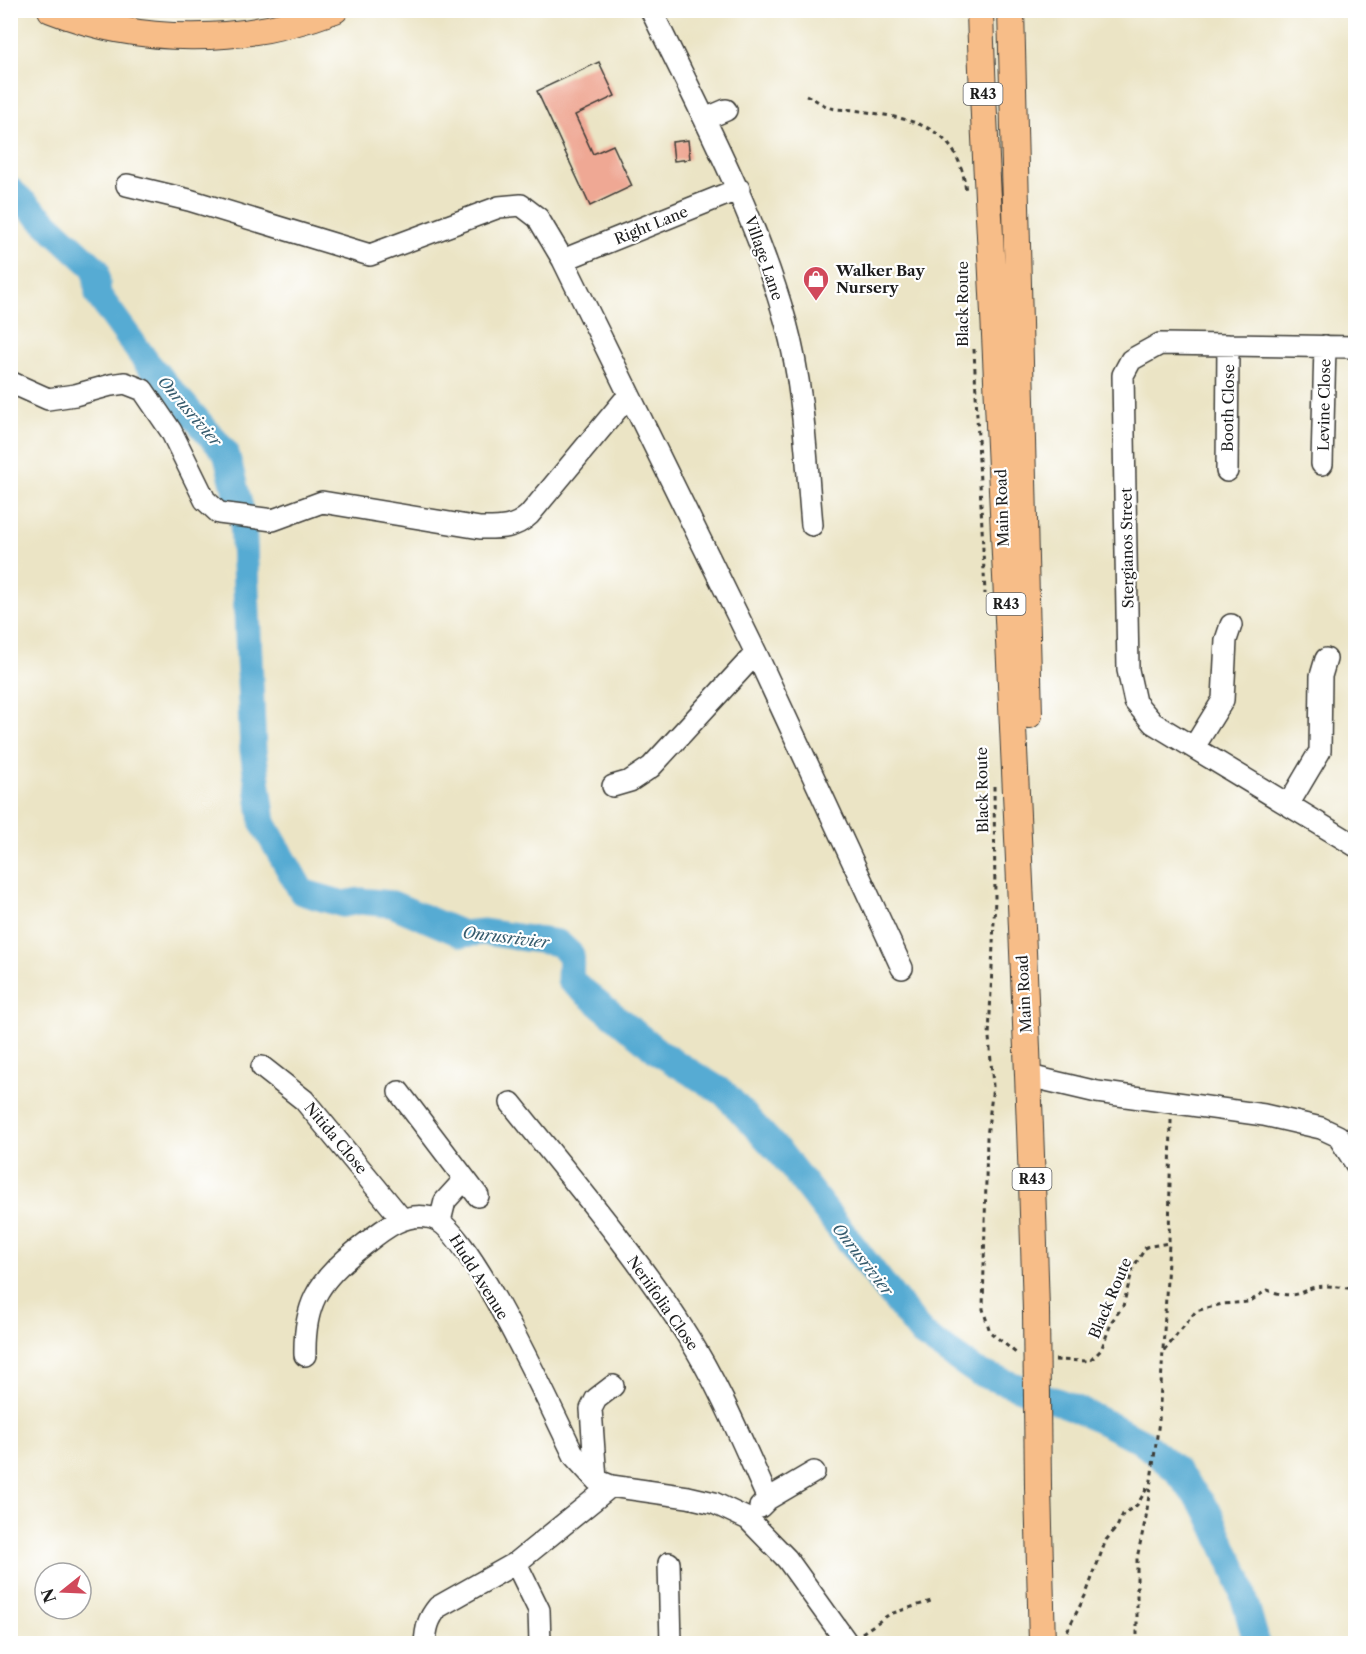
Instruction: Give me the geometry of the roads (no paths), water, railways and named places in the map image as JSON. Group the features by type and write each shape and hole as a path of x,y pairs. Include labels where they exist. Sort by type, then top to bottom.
{"main road":[{"path":"51,10 121,30 196,37 259,33 335,10"},
{"name":"Main Road","path":"980,10 1019,847 1023,992 1028,1048"},
{"name":"Main Road","path":"1011,10 1035,970 1035,1016 1028,1048"},
{"name":"R43","path":"1028,1048 1036,1311 1042,1644"}],"street":[{"name":"Village Lane","path":"651,10 739,189 756,230 786,323 796,365 812,525"},
{"path":"705,119 726,110"},
{"path":"127,185 189,200 370,255 499,207 521,205 538,218 563,260 756,653 902,968"},
{"name":"Right Lane","path":"563,260 739,189"},
{"name":"Stergianos Street","path":"1356,347 1155,345 1131,360 1123,375 1128,681 1135,702 1146,717 1356,846"},
{"name":"Booth Close","path":"1227,471 1228,345"},
{"name":"Levine Close","path":"1322,464 1325,346"},
{"path":"10,382 48,399 75,396 111,384 125,383 143,390 171,431 205,500 219,513 253,518 280,518 309,505 322,502 480,528 504,528 515,525 528,515 628,396"},
{"path":"1194,747 1223,700 1226,640 1231,625"},
{"path":"613,786 630,780 651,767 756,653"},
{"path":"1288,805 1320,751 1321,676 1326,659"},
{"name":"Nitida Close","path":"262,1067 304,1100 401,1218"},
{"path":"1029,1076 1097,1092 1264,1115 1321,1128 1338,1136 1356,1164"},
{"path":"399,1092 471,1188 445,1201 440,1221"},
{"name":"Neriifolia Close","path":"510,1103 660,1295 687,1335 716,1385 768,1499"},
{"name":"Hudd Avenue","path":"401,1218 423,1216 440,1221 459,1240 501,1310 575,1457 604,1483"},
{"path":"305,1355 304,1328 310,1306 318,1290 350,1256 401,1218"},
{"path":"604,1483 591,1409 596,1399 613,1386"},
{"path":"748,1519 768,1499 814,1472"},
{"path":"604,1483 714,1503 748,1519 787,1559 848,1643"},
{"path":"425,1644 426,1628 430,1616 438,1607 516,1563 604,1483"},
{"path":"516,1563 539,1610 540,1644"},
{"path":"669,1563 671,1644"}],"waterway":[{"name":"Onrusrivier","path":"10,190 96,269 98,295 148,364 226,453 243,519 253,750 263,823 302,892 343,904 360,901 392,904 462,934 484,932 558,943 571,955 570,980 661,1054 724,1093 782,1155 922,1334 977,1372 1067,1405 1141,1441 1175,1469 1208,1511 1238,1577 1257,1644"}],"place":[{"name":"Walker Bay Nursery","path":"816,302"}]}
